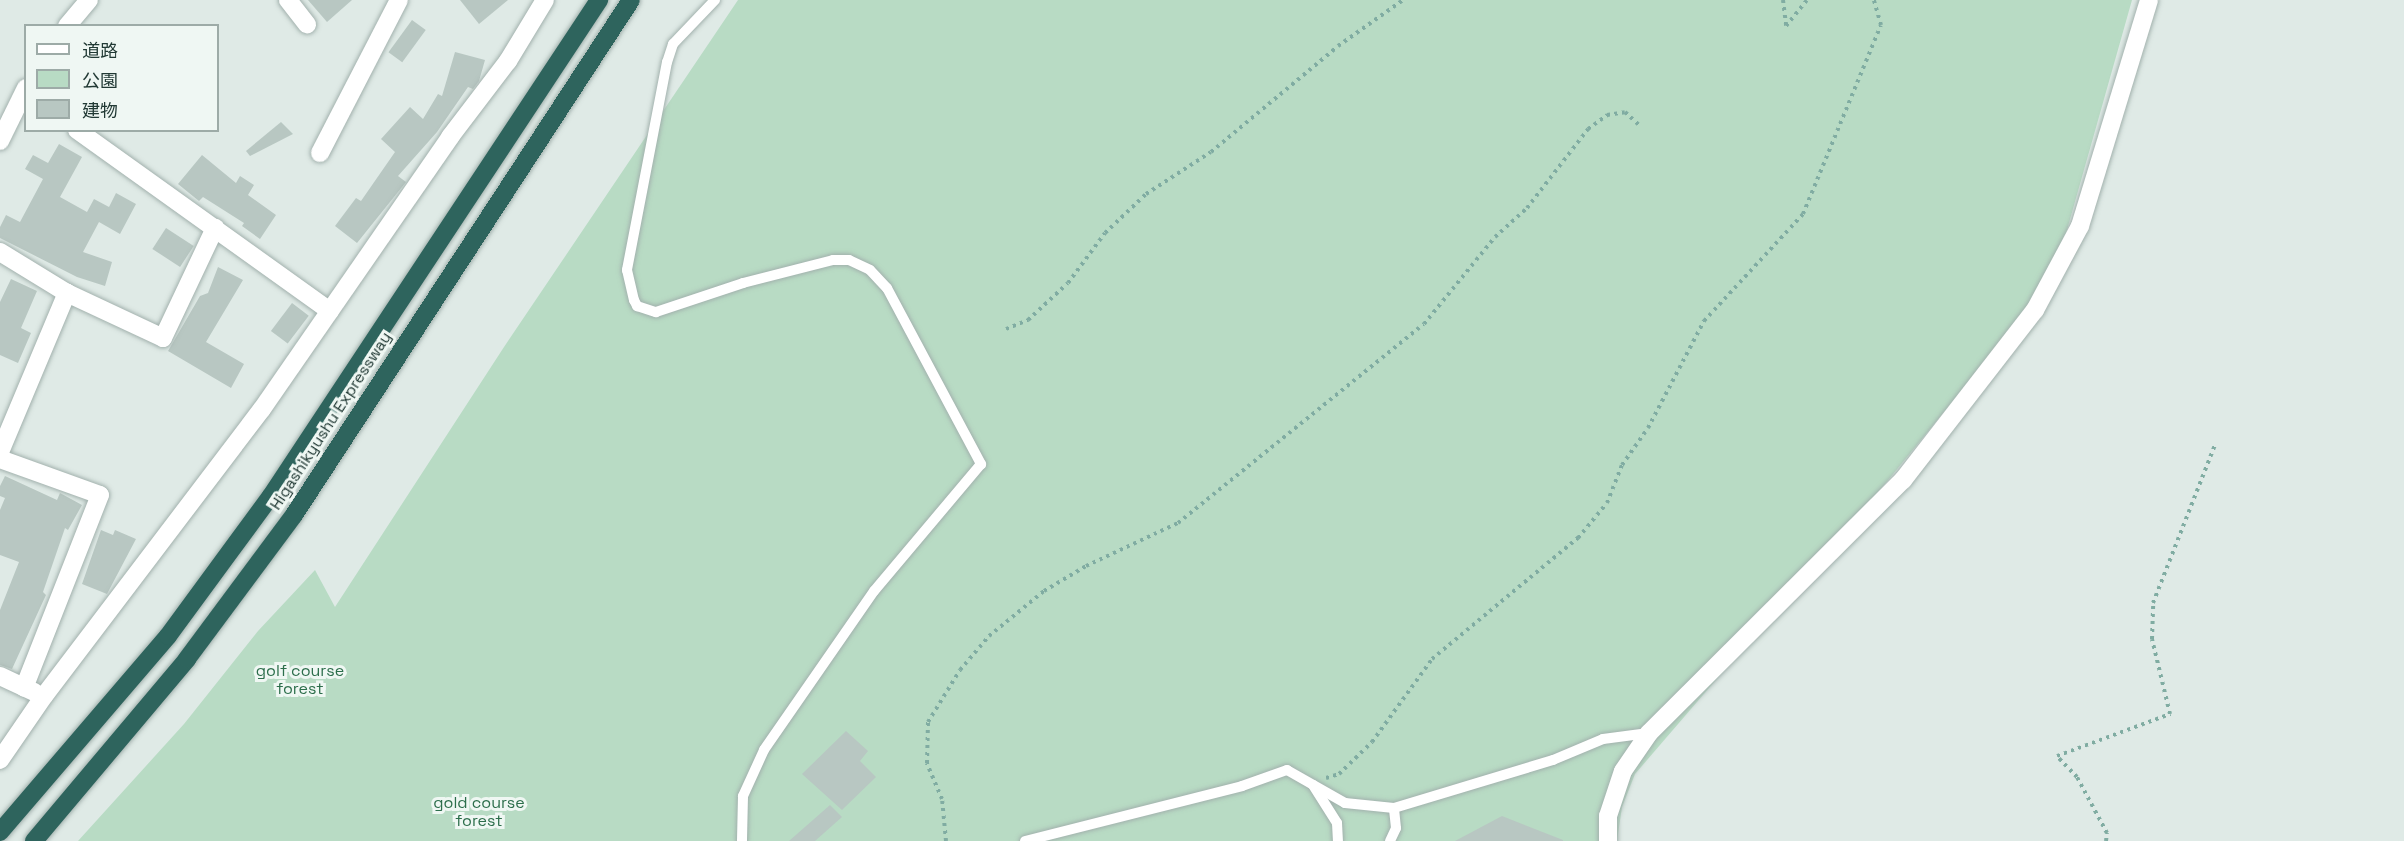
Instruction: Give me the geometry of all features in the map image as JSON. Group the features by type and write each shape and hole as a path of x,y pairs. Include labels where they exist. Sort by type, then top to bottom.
{"highway":[{"name":"Higashikyushu Expressway","path":"0,832 168,636 271,496 599,0"},
{"name":"Higashikyushu Expressway","path":"34,841 187,659 294,515 631,0"}],"street":[{"path":"69,24 89,0"},
{"path":"288,0 307,24"},
{"path":"320,153 399,0"},
{"path":"0,760 44,696 197,498 450,137 508,61 545,0"},
{"path":"1608,841 1608,816 1623,771 1649,733 1903,480 2035,310 2080,226 2149,0"},
{"path":"0,141 24,93"},
{"path":"80,132 330,311"},
{"path":"0,252 67,293 163,338 215,228"},
{"path":"0,452 67,293"},
{"path":"0,459 100,495 24,688"},
{"path":"0,676 44,696"}],"lane":[{"path":"715,0 673,44 667,62 627,270 633,300 637,306 656,312 742,283 833,260 849,260 870,270 887,288 981,464 874,591 770,741 743,796 742,841"},
{"path":"1025,841 1242,786 1287,770 1345,803 1395,808 1554,760 1603,739 1649,733"},
{"path":"1311,782 1337,823 1338,841"},
{"path":"1390,841 1395,828 1395,808"}],"path":[{"path":"1006,329 1028,320 1068,283 1106,233 1146,194 1211,152 1338,46 1403,0"},
{"path":"1783,0 1786,26 1807,0"},
{"path":"1311,782 1340,774 1372,742 1432,659 1578,538 1608,502 1622,465 1648,428 1704,321 1803,214 1881,25 1874,0"},
{"path":"946,841 942,799 927,763 928,722 960,670 989,636 1044,591 1134,541 1178,523 1424,324 1496,237 1527,208 1588,129 1607,115 1625,112 1640,126"},
{"path":"2106,841 2107,833 2088,796 2077,777 2057,756 2170,714 2152,639 2153,603 2215,445"}],"green space":[{"path":"738,0 2132,0 2065,237 2029,308 1889,479 1635,774 1622,807 1617,841 78,841 184,724 258,631 315,570 335,607 504,347"}],"building":[{"path":"308,0 352,0 327,22"},
{"path":"460,0 508,0 479,24"},
{"path":"412,20 426,30 402,62 388,52"},
{"path":"455,52 485,60 479,81 473,89 468,87 437,132 398,176 406,182 357,243 335,226 356,198 361,201 395,152 381,139 410,107 423,119 438,94 442,96"},
{"path":"281,122 293,134 250,156 246,151"},
{"path":"59,144 82,157 60,197 87,212 94,199 109,207 116,193 136,204 120,234 99,222 83,252 112,262 105,286 77,277 0,238 0,227 6,215 20,222 43,179 25,169 33,155 48,163"},
{"path":"202,155 236,183 240,176 254,185 248,195 276,215 260,239 242,226 244,223 203,197 199,201 178,184"},
{"path":"166,228 194,246 180,267 152,249"},
{"path":"218,267 243,280 206,342 244,364 231,388 168,351 200,296 208,293"},
{"path":"11,279 37,291 21,328 31,333 18,363 0,355 0,302"},
{"path":"292,303 309,316 288,344 271,331"},
{"path":"5,476 57,500 60,493 82,505 68,530 65,528 43,592 46,595 12,669 0,665 0,610 19,562 0,555 0,510 5,498 0,496 0,486"},
{"path":"101,530 113,535 115,530 136,539 107,594 82,584"},
{"path":"846,731 868,751 860,761 876,777 842,810 802,774"},
{"path":"830,805 842,817 815,841 789,841"},
{"path":"1502,816 1563,840 1563,841 1455,841"}],"park label":[{"name":"golf course forest","path":"300,680"},
{"name":"gold course forest","path":"479,812"}]}
